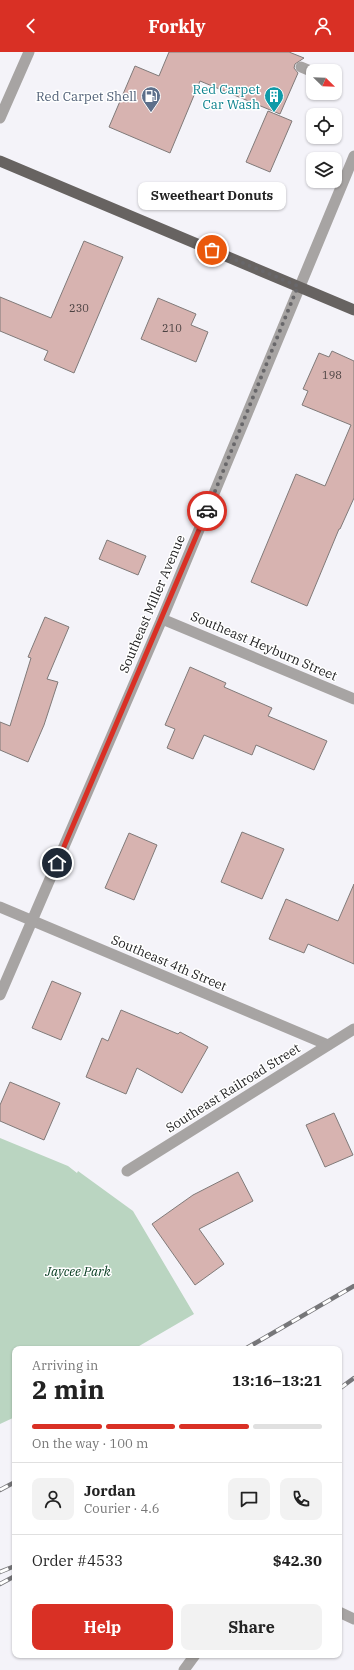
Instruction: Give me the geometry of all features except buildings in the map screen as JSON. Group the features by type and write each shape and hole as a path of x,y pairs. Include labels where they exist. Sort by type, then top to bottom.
{"main road":[{"path":"0,161 354,310"}],"street":[{"path":"0,118 29,52"},
{"path":"301,66 306,68"},
{"name":"Southeast Miller Avenue","path":"0,995 162,619 298,286 354,156"},
{"name":"Southeast Heyburn Street","path":"162,619 354,699"},
{"name":"Southeast 4th Street","path":"0,907 328,1045"},
{"name":"Southeast Railroad Street","path":"127,1171 354,1029"},
{"path":"342,1613 354,1619"},
{"path":"184,1670 192,1658"}],"green space":[{"name":"Jaycee Park","path":"0,1138 68,1166 77,1173 78,1171 133,1211 194,1314 139,1346 12,1346 12,1418 0,1424"}],"railway":[{"path":"250,1346 354,1286"},
{"path":"342,1387 354,1378"},
{"path":"0,1490 12,1484"},
{"path":"0,1572 12,1567"},
{"path":"0,1584 12,1578"}],"way so far":[{"path":"207,511 298,286 212,250"}],"place":[{"name":"Red Carpet Shell","path":"151,113"},
{"name":"Red Carpet Car Wash","path":"274,113"},
{"name":"Sweetheart Donuts","path":"212,250"}],"route":[{"path":"57,863 207,511"}]}
